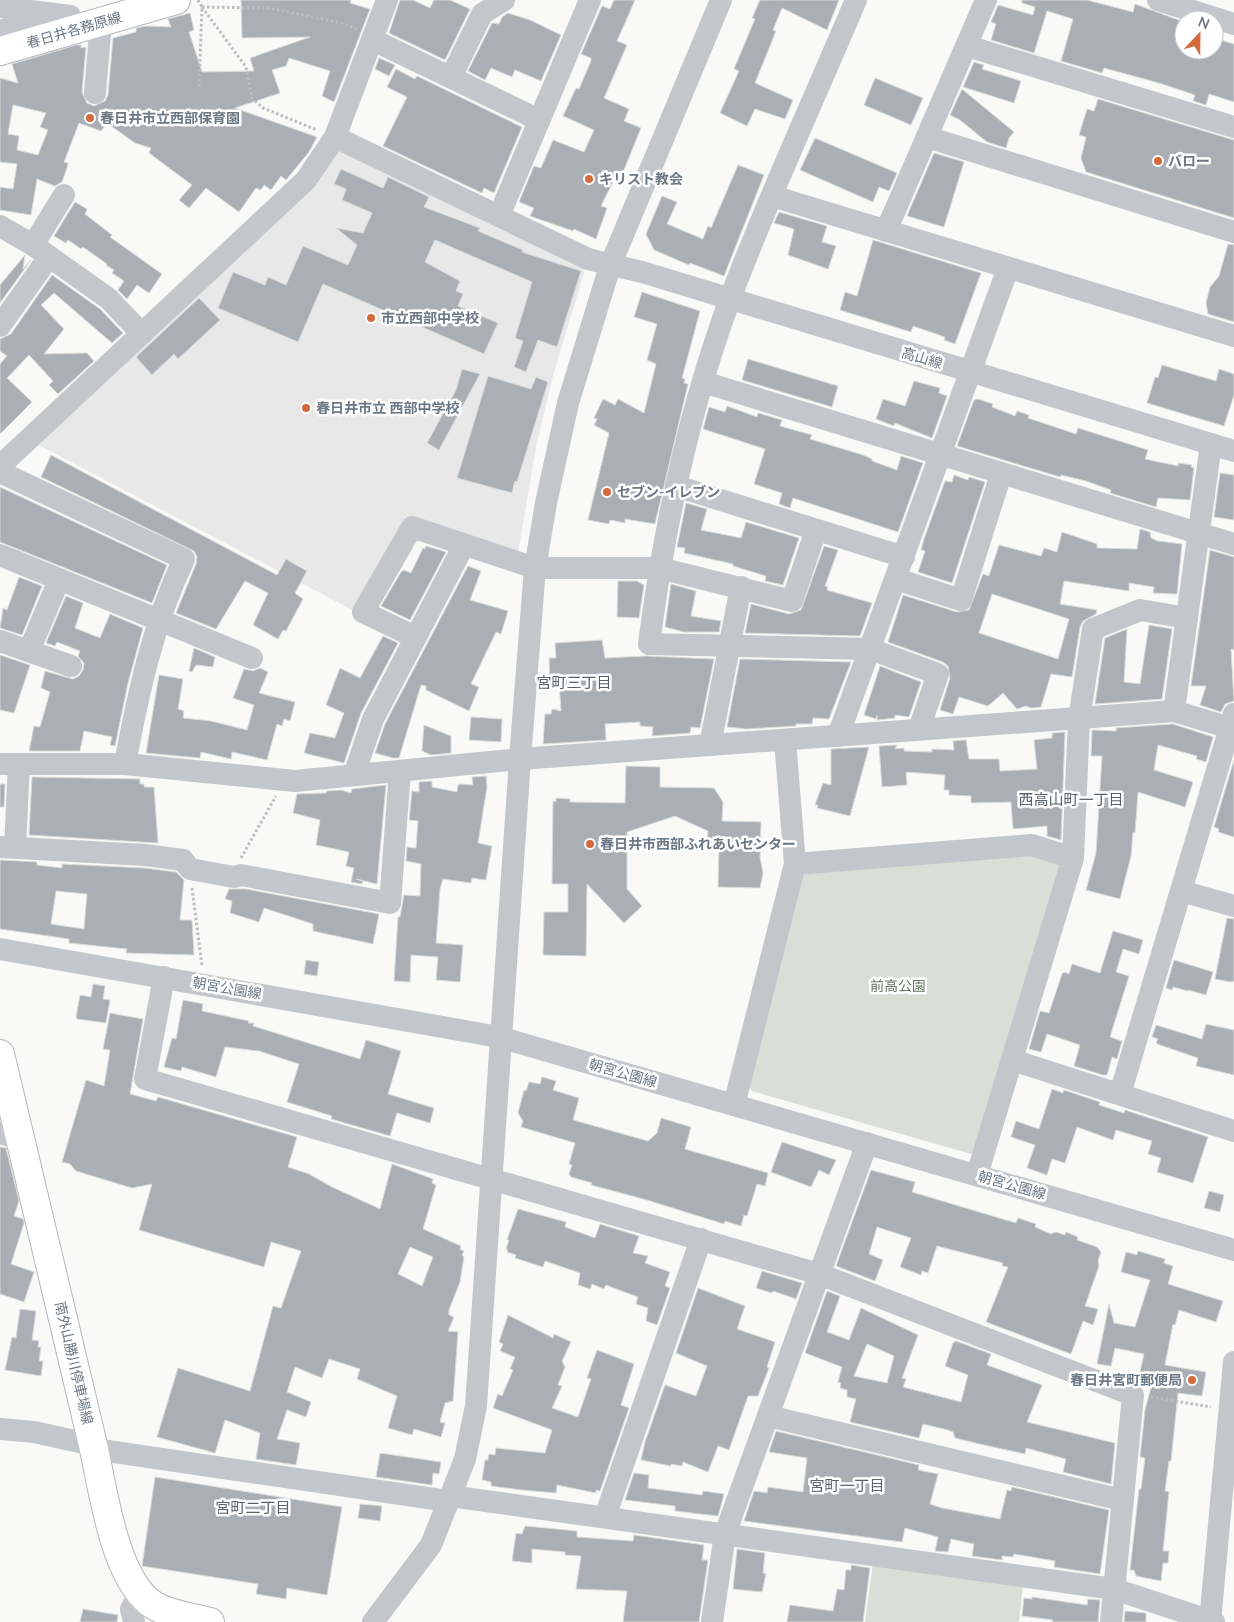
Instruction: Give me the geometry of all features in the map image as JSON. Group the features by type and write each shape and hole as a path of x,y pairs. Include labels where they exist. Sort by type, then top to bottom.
{"main road":[{"name":"春日井各務原線","path":"0,51 67,22 101,22 160,2"},
{"name":"南外山勝川停車場線","path":"0,1054 11,1136 94,1447 96,1464 123,1566 140,1593 155,1606 210,1622"}],"street":[{"path":"0,466 306,180 335,137 387,0"},
{"path":"450,77 482,14 504,0"},
{"path":"498,216 590,0"},
{"path":"373,1622 431,1545 465,1459 476,1406 520,759 535,568 546,503 568,403 610,266 721,0"},
{"path":"856,0 730,299 703,382 676,486 659,568 649,644 870,649 938,674 919,729"},
{"path":"1158,0 1234,24"},
{"path":"886,231 966,46 983,1"},
{"path":"0,8 67,22"},
{"path":"0,31 67,22"},
{"path":"95,93 101,22"},
{"path":"374,37 538,120"},
{"path":"966,46 1234,127"},
{"name":"高山線","path":"335,137 588,259 610,266 642,272 1234,452"},
{"path":"927,137 1234,232"},
{"path":"0,326 41,251 64,195"},
{"path":"772,196 1234,336"},
{"path":"0,226 41,251 109,299 142,334"},
{"path":"838,736 942,455 1008,268"},
{"path":"703,382 1234,544"},
{"path":"1174,711 1211,444"},
{"path":"0,472 184,559 171,586 139,688 125,764"},
{"path":"896,579 961,600 1002,474"},
{"path":"676,486 904,557"},
{"path":"415,637 364,612 412,527 535,568 659,568 792,601 816,530"},
{"path":"354,775 372,720 464,545"},
{"path":"0,556 252,658"},
{"path":"29,651 59,580"},
{"path":"710,745 741,587"},
{"path":"978,1175 1073,858 1079,719 1093,630 1140,610 1187,618"},
{"path":"0,641 71,666"},
{"path":"400,771 390,903 241,875 234,877 190,869 183,860 145,855 8,847 9,764 125,764 286,780 520,759 1174,711 1232,721 1120,1094"},
{"path":"734,1105 795,864 785,740"},
{"path":"795,864 1032,845 1073,858"},
{"path":"1181,891 1234,906"},
{"name":"朝宮公園線","path":"0,949 500,1038 1234,1250"},
{"path":"164,977 145,1079 819,1274 1132,1395 1111,1622"},
{"path":"1012,1060 1234,1131"},
{"path":"712,1622 725,1534 866,1144"},
{"path":"605,1518 701,1240"},
{"path":"0,1429 34,1432 94,1447 449,1498 725,1534 1114,1589 1211,1622 1234,1362"},
{"path":"768,1416 1122,1500"},
{"path":"134,1622 132,1609 140,1593"}],"path":[{"path":"198,0 246,67 252,98 262,108 335,137"},
{"path":"202,7 269,8 341,23 374,37"},
{"path":"199,87 202,7"},
{"path":"234,877 241,858 286,780"},
{"path":"190,869 193,910 202,966"},
{"path":"1132,1395 1229,1410"}],"shaded area":[{"name":"春日井市立 西部中学校","path":"344,149 582,267 584,273 553,376 536,447 518,553 410,521 358,613 31,441 311,183 326,173 322,169 333,150"}],"green space":[{"name":"前高公園","path":"1031,854 1059,862 1063,868 977,1151 971,1154 752,1091 748,1083 799,874"},
{"path":"873,1563 1023,1585 1019,1622 865,1622"}],"building":[{"path":"241,0 351,0 350,3 370,9 334,102 322,96 330,71 289,58 286,66 272,70 280,93 235,108 317,137 309,152 286,180 281,176 271,190 264,185 261,190 256,188 239,212 206,188 189,208 179,200 192,185 149,153 151,148 135,143 107,123 101,131 79,123 64,162 68,163 62,182 55,186 37,179 31,215 0,210 0,187 13,189 17,164 0,162 0,78 18,83 12,64 76,45 81,45 81,48 86,47 82,92 87,103 94,106 105,101 108,95 113,38 136,32 136,28 146,26 171,27 168,19 190,13 194,30 189,32 202,72 254,71 250,58 310,37 242,38","holes":["13,105 46,113 40,127 48,130 38,155 17,150 19,136 8,134"]},
{"path":"400,0 413,0 430,8 434,0 450,0 470,9 445,60 389,33"},
{"path":"614,0 635,0 617,41 627,45 604,98 629,109 624,121 641,128 619,182 614,180 601,206 607,208 596,239 574,229 573,231 530,216 534,208 519,202 534,166 541,168 553,140 584,152 594,130 563,116 576,88 579,89 591,61 591,58 581,54 602,6 610,9"},
{"path":"760,0 839,0 827,30 782,8 773,30 776,31 755,83 793,100 785,119 755,109 747,126 720,113 739,71 734,69 755,19 752,18"},
{"path":"1022,0 1087,0 1133,12 1135,4 1174,18 1174,60 1224,60 1224,41 1234,44 1234,102 1209,94 1206,105 1193,101 1195,95 1159,83 1104,68 1102,73 1061,61 1073,19 1047,11 1034,53 991,40 996,24 991,22 998,5 1033,15 1035,7 1022,3"},
{"path":"508,13 530,20 561,35 541,81 515,70 512,77 491,68 485,80 468,71 492,23 499,24 502,17"},
{"path":"379,58 395,65 389,76 375,69"},
{"path":"974,62 984,65 982,69 1021,81 1014,103 963,87"},
{"path":"396,69 415,79 417,76 522,127 494,193 484,188 482,193 383,146 407,97 387,87"},
{"path":"875,78 923,98 911,125 864,105"},
{"path":"962,89 1014,132 1009,138 1006,148 987,142 960,120 950,115"},
{"name":"バロー","path":"1098,99 1234,140 1234,218 1086,172 1081,158 1086,137 1079,135 1087,109 1094,111"},
{"path":"815,138 897,173 889,191 879,187 873,202 800,170"},
{"path":"934,153 964,162 944,227 907,216"},
{"path":"738,165 764,175 724,276 690,263 689,265 654,250 646,234 662,196 677,202 667,224 703,239 708,226 711,228"},
{"path":"341,169 383,188 388,177 429,197 424,207 480,228 478,231 523,250 522,252 581,271 557,347 538,340 526,372 514,367 523,341 515,338 532,282 435,240 425,262 460,281 456,291 463,294 458,306 498,323 484,354 323,284 298,342 218,308 233,272 265,285 268,277 286,285 303,246 348,265 357,245 336,228 363,233 372,213 342,200 346,189 334,184"},
{"path":"75,202 87,209 85,214 112,235 110,237 162,274 149,293 137,285 127,299 118,290 124,281 112,273 114,270 83,247 81,249 68,240 66,243 54,236"},
{"path":"779,212 827,226 822,242 836,246 828,269 788,255 794,229 774,223"},
{"path":"873,240 981,273 955,344 944,340 945,337 913,326 911,332 840,310 845,292 857,296"},
{"path":"1228,244 1234,245 1234,322 1208,314 1206,303 1210,287 1219,276"},
{"path":"25,255 23,269 31,260 0,303 0,285"},
{"path":"52,275 100,309 123,333 112,343 54,293 41,305 64,329 44,354 87,353 94,361 58,394 49,385 53,381 29,355 7,378 32,402 0,434 0,364 7,356 0,351 0,339 11,334"},
{"path":"642,292 700,311 682,378 685,379 684,383 688,384 655,524 625,519 625,523 610,520 609,524 588,520 609,433 594,425 597,419 594,418 603,399 615,405 618,399 644,413 656,364 647,360 657,324 634,317"},
{"path":"199,298 220,320 178,359 174,354 152,375 136,357"},
{"path":"748,359 838,386 832,407 742,380"},
{"path":"1162,365 1216,381 1219,369 1234,374 1234,395 1224,426 1147,403 1155,377 1158,378"},
{"path":"462,369 480,374 439,450 427,443 456,390"},
{"path":"488,376 531,389 536,377 548,382 512,493 457,478"},
{"path":"914,381 940,388 939,393 947,396 932,438 895,423 894,426 876,419 883,399 905,406"},
{"path":"978,399 993,404 992,407 1015,416 1017,411 1029,415 1028,418 1076,434 1078,428 1148,450 1145,459 1178,466 1178,463 1192,465 1191,467 1194,468 1190,500 1158,498 1156,507 1110,493 1111,490 1086,481 1061,475 1060,477 957,446 974,400"},
{"path":"727,406 757,417 758,413 782,420 780,426 812,435 810,439 863,455 872,459 872,461 897,470 901,456 923,463 898,532 793,498 790,508 779,504 782,493 754,484 765,449 703,429 709,407 725,412"},
{"path":"51,455 277,575 286,559 307,571 295,593 303,599 286,631 283,630 278,639 253,625 268,593 245,581 216,629 176,613 196,564 197,557 194,551 41,477"},
{"path":"1220,473 1234,475 1234,520 1214,517"},
{"path":"954,475 968,480 969,477 985,482 952,583 918,572 925,551 921,550 924,539 945,481 952,482"},
{"path":"0,487 167,565 152,603 0,542"},
{"path":"686,503 707,509 701,530 741,538 746,522 799,538 783,585 765,581 766,576 733,566 733,564 684,553 685,548 677,547"},
{"path":"1140,529 1150,532 1151,538 1158,541 1182,544 1177,594 1153,593 1154,587 1129,583 1129,591 1064,581 1060,604 1097,610 1096,614 1083,621 1080,627 1072,677 1051,674 1041,707 1031,708 1026,706 1017,709 1003,693 988,706 959,697 953,714 940,710 950,678 948,666 943,662 888,642 903,595 957,612 969,610 983,574 989,576 999,545 1041,556 1044,548 1057,552 1062,532 1097,544 1097,548 1137,549","holes":["992,594 1069,619 1058,659 979,633"]},
{"path":"426,546 446,552 410,620 381,606 401,572 404,570 411,573 423,548 425,549"},
{"path":"824,546 838,550 825,586 828,587 827,590 872,603 860,636 745,633 751,604 789,614 801,610"},
{"path":"1210,550 1234,557 1234,650 1231,649 1234,701 1225,704 1221,712 1200,705 1206,686 1191,686"},
{"path":"468,566 481,571 470,600 508,611 501,634 496,632 471,684 479,687 469,711 426,690 426,686 421,685 399,758 375,753 385,724"},
{"path":"19,577 42,586 22,635 0,628 3,608 7,610"},
{"path":"618,581 637,581 644,585 639,618 617,617"},
{"path":"671,584 696,591 691,616 721,621 719,632 684,632 665,627"},
{"path":"66,596 83,603 75,628 100,638 110,614 143,628 128,683 115,746 110,745 112,737 84,731 80,751 29,751 34,726 40,727 50,692 41,688 45,671 73,679 79,676 83,670 84,663 78,656 80,651 57,642 55,646 46,643"},
{"path":"1149,625 1172,629 1162,699 1095,704 1105,638 1127,629 1124,682 1140,684"},
{"path":"383,636 398,643 361,713 344,763 304,753 310,733 335,738 344,713 326,705 340,668 360,678"},
{"path":"602,640 605,658 646,656 714,659 700,728 691,727 690,733 652,736 653,727 640,726 640,722 605,724 606,740 543,744 545,714 551,714 552,709 561,711 559,681 550,682 549,658 556,658 555,643"},
{"path":"194,648 215,657 213,667 196,665 192,672 189,671"},
{"path":"0,655 30,665 14,713 0,710"},
{"path":"740,659 851,662 829,719 813,718 812,724 796,724 796,726 746,729 727,727"},
{"path":"880,666 921,682 909,717 895,715 895,718 877,720 877,715 876,719 864,715"},
{"path":"260,668 268,672 259,693 295,702 290,721 284,719 282,726 277,724 267,760 232,752 231,759 201,752 200,758 146,753 159,675 183,679 178,709 184,711 183,718 211,721 247,730 254,705 233,698 244,669 253,671"},
{"path":"471,717 502,719 501,742 469,740"},
{"path":"1173,724 1213,737 1206,762 1196,759 1197,756 1158,745 1154,770 1193,782 1185,807 1138,792 1135,833 1133,832 1131,856 1120,899 1086,890 1096,853 1102,756 1091,756 1092,730 1116,731 1116,728"},
{"path":"424,725 451,736 451,753 431,755 422,751"},
{"path":"1065,732 1061,840 1047,836 1047,826 1013,829 1011,802 971,803 971,796 949,795 949,790 944,790 945,775 906,772 907,785 882,787 879,746 897,745 895,749 904,748 904,751 932,752 932,749 954,750 953,741 966,740 969,759 999,759 1000,771 1037,769 1034,740 1052,738 1052,733"},
{"path":"869,747 850,816 817,808 818,805 815,805 823,783 831,785 831,749"},
{"path":"1234,760 1234,837 1218,832 1219,829 1214,827"},
{"name":"春日井市西部ふれあいセンター","path":"626,766 660,767 660,787 714,788 723,802 722,821 761,822 760,857 763,873 760,888 718,887 719,849 707,848 708,831 675,816 627,832 627,889 642,906 624,923 587,884 586,956 543,955 544,912 568,912 568,884 552,884 553,801 556,802 556,798 570,799 570,802 625,803"},
{"path":"486,776 487,787 478,843 492,846 486,880 472,878 471,883 443,879 440,889 436,943 463,945 460,982 436,980 438,957 411,955 410,982 394,981 398,917 400,917 404,895 420,896 421,864 406,861 407,847 416,848 418,821 409,820 412,791 419,792 419,782 432,781 432,787 457,792 458,785 460,784 473,785 472,777"},
{"path":"32,777 140,779 140,784 144,784 144,787 154,787 158,843 29,835"},
{"path":"0,784 5,784 4,807 0,807"},
{"path":"386,785 377,884 356,879 363,881 362,884 351,882 354,868 346,866 349,852 316,845 320,820 293,813 297,794 326,793 327,791 341,790 351,793 352,789"},
{"path":"0,860 37,862 37,865 62,868 62,864 144,868 176,872 184,880 180,920 192,920 194,955 126,953 127,949 69,943 69,939 0,929","holes":["56,891 87,894 84,929 51,924"]},
{"path":"229,889 246,889 379,914 373,944 313,931 313,924 264,908 259,922 230,913 232,901 225,899"},
{"path":"1227,918 1234,919 1234,981 1231,982 1215,979"},
{"path":"1113,931 1143,940 1139,954 1123,949 1116,972 1129,976 1110,1037 1122,1041 1117,1059 1112,1057 1107,1075 1074,1066 1080,1045 1047,1034 1041,1052 1029,1049 1040,1011 1049,1013 1062,974 1064,972 1069,974 1072,964 1100,973"},
{"path":"306,960 319,962 317,976 304,974"},
{"path":"1174,960 1213,972 1206,995 1173,987 1172,990 1166,988"},
{"path":"93,984 105,986 103,999 110,1000 106,1023 77,1019 76,1017 80,995 91,997"},
{"path":"183,1000 203,1004 202,1011 249,1021 248,1023 254,1023 253,1026 360,1059 366,1040 401,1051 388,1094 434,1108 430,1123 397,1113 390,1136 331,1119 332,1116 287,1102 299,1064 259,1051 225,1047 216,1077 182,1067 181,1071 164,1067 172,1038 176,1039"},
{"path":"110,1013 143,1019 130,1094 156,1101 158,1097 297,1137 288,1167 309,1174 380,1209 392,1164 433,1179 432,1183 436,1185 423,1229 461,1246 460,1249 464,1251 460,1282 449,1310 449,1315 454,1317 448,1331 458,1332 453,1401 445,1403 440,1422 445,1423 441,1437 414,1429 412,1435 388,1428 397,1396 357,1379 360,1369 329,1359 322,1378 295,1367 287,1392 311,1402 306,1417 287,1410 277,1439 300,1443 296,1465 256,1459 260,1433 225,1420 215,1453 157,1437 178,1368 250,1391 273,1306 281,1308 301,1251 271,1242 264,1267 139,1230 152,1184 132,1188 76,1171 70,1164 62,1162 86,1080 104,1086 110,1050 103,1049","holes":["410,1247 433,1257 422,1286 398,1274"]},
{"path":"1206,1024 1234,1030 1234,1075 1196,1066 1198,1058 1160,1045 1156,1043 1158,1039 1152,1037 1156,1025 1202,1039"},
{"path":"542,1077 556,1081 553,1090 579,1098 573,1120 648,1141 657,1133 661,1118 691,1127 685,1149 768,1173 765,1186 757,1184 747,1216 744,1215 741,1226 725,1221 724,1224 591,1185 592,1183 571,1177 569,1174 572,1165 569,1164 575,1143 521,1127 523,1121 518,1113 524,1090 526,1091 529,1082 540,1084"},
{"path":"1052,1089 1063,1093 1064,1090 1100,1102 1099,1105 1124,1113 1125,1110 1208,1137 1193,1183 1157,1172 1161,1158 1148,1154 1152,1141 1116,1130 1113,1140 1077,1127 1065,1163 1052,1159 1047,1175 1027,1168 1035,1145 1011,1137 1016,1121 1039,1129"},
{"path":"782,1142 836,1160 829,1175 819,1170 811,1187 771,1172"},
{"path":"0,1147 6,1148 19,1201 14,1216 23,1219 24,1223 11,1264 34,1272 24,1302 0,1294"},
{"path":"871,1170 915,1182 912,1192 1016,1223 1018,1218 1036,1224 1035,1227 1051,1234 1056,1232 1065,1235 1066,1232 1078,1237 1077,1240 1097,1247 1101,1252 1098,1261 1099,1266 1085,1306 1098,1309 1093,1325 1083,1321 1071,1354 986,1322 1008,1267 1002,1266 1003,1263 937,1246 928,1273 922,1271 921,1275 900,1267 911,1238 877,1227 869,1254 883,1260 875,1281 836,1266"},
{"path":"1209,1191 1224,1195 1220,1212 1204,1208"},
{"path":"518,1209 566,1222 565,1227 595,1238 600,1224 639,1236 633,1253 648,1256 645,1263 670,1272 665,1286 670,1288 657,1325 646,1321 648,1308 636,1304 638,1297 606,1285 604,1289 592,1284 590,1289 578,1285 580,1273 545,1261 543,1267 515,1258 516,1255 507,1252 509,1240 507,1240"},
{"path":"1138,1251 1165,1259 1164,1263 1173,1266 1168,1284 1223,1301 1216,1322 1179,1310 1175,1325 1173,1324 1165,1365 1206,1372 1202,1396 1178,1393 1171,1461 1169,1461 1165,1491 1169,1492 1163,1551 1169,1551 1168,1563 1163,1563 1161,1581 1136,1576 1134,1570 1130,1570 1139,1489 1141,1489 1145,1458 1140,1457 1145,1410 1152,1384 1138,1381 1144,1354 1115,1348 1111,1366 1097,1364 1109,1304 1114,1323 1135,1327 1150,1280 1121,1272 1126,1252 1137,1255"},
{"path":"762,1271 802,1283 796,1299 773,1291 772,1293 756,1288"},
{"path":"698,1288 745,1306 737,1329 775,1342 767,1367 769,1368 758,1396 748,1396 729,1450 718,1446 708,1472 683,1462 682,1466 671,1464 671,1466 641,1460 645,1442 665,1385 696,1396 707,1366 676,1353"},
{"path":"827,1291 840,1296 827,1332 849,1340 861,1308 918,1335 902,1378 906,1379 903,1387 961,1402 968,1375 945,1366 953,1343 956,1341 991,1354 987,1365 1042,1385 1027,1422 1115,1443 1111,1484 1063,1472 1066,1459 1026,1448 1025,1454 984,1445 955,1438 953,1432 923,1424 919,1438 850,1422 856,1399 847,1397 847,1390 840,1388 841,1383 838,1382 842,1367 805,1353","holes":["867,1344 894,1356 887,1383 854,1376"]},
{"path":"20,1309 36,1311 32,1340 39,1341 38,1347 41,1347 39,1361 43,1361 41,1376 5,1370 12,1337 16,1338"},
{"path":"508,1315 553,1338 554,1334 571,1342 562,1361 565,1367 558,1385 562,1386 552,1408 578,1417 591,1379 587,1378 597,1350 634,1364 621,1405 629,1408 600,1491 596,1490 596,1493 557,1485 556,1493 522,1490 491,1486 491,1482 482,1480 485,1460 488,1460 489,1454 495,1455 496,1448 545,1453 552,1430 493,1408 498,1394 502,1396 513,1370 510,1369 515,1357 500,1351 503,1344 499,1342"},
{"path":"776,1431 919,1465 918,1470 938,1474 930,1504 942,1508 1000,1519 1007,1490 1011,1491 1012,1487 1109,1510 1100,1574 1054,1567 1055,1561 1014,1554 1013,1557 1002,1556 1002,1560 972,1556 974,1544 951,1539 948,1552 935,1551 938,1537 905,1528 902,1542 744,1521 754,1491 767,1493 768,1487 803,1492 807,1458 769,1452"},
{"path":"380,1453 441,1462 439,1474 433,1473 432,1485 376,1477"},
{"path":"634,1473 649,1475 648,1488 702,1495 703,1491 724,1494 718,1516 675,1511 675,1506 625,1500"},
{"path":"155,1477 342,1507 327,1595 287,1588 286,1599 256,1594 258,1584 142,1566"},
{"path":"360,1504 382,1506 380,1521 358,1518"},
{"path":"525,1526 577,1531 577,1537 633,1541 634,1535 704,1545 702,1560 708,1560 699,1622 623,1622 627,1591 576,1589 581,1556 565,1555 565,1552 532,1549 532,1563 512,1561 516,1533 522,1534"},
{"path":"737,1549 765,1553 763,1573 766,1574 762,1592 733,1589"},
{"path":"851,1565 870,1568 863,1622 787,1622 790,1605 833,1611 837,1589 844,1590 846,1570 851,1570"},
{"path":"1032,1597 1087,1605 1088,1599 1100,1600 1098,1622 1052,1622 1053,1620 1022,1616 1024,1598 1032,1599"},
{"path":"83,1609 118,1615 117,1622 80,1622"},
{"path":"1125,1611 1146,1613 1146,1622 1124,1622"}],"place":[{"name":"春日井市立西部保育園","path":"90,118"},
{"name":"バロー","path":"1158,161"},
{"name":"キリスト教会","path":"589,179"},
{"name":"市立西部中学校","path":"371,318"},
{"name":"春日井市立 西部中学校","path":"306,408"},
{"name":"セブン-イレブン","path":"607,492"},
{"name":"春日井市西部ふれあいセンター","path":"590,844"},
{"name":"春日井宮町郵便局","path":"1192,1380"}],"district":[{"name":"宮町三丁目","path":"574,683"},
{"name":"西高山町一丁目","path":"1071,800"},
{"name":"宮町一丁目","path":"847,1486"},
{"name":"宮町二丁目","path":"253,1508"}]}
